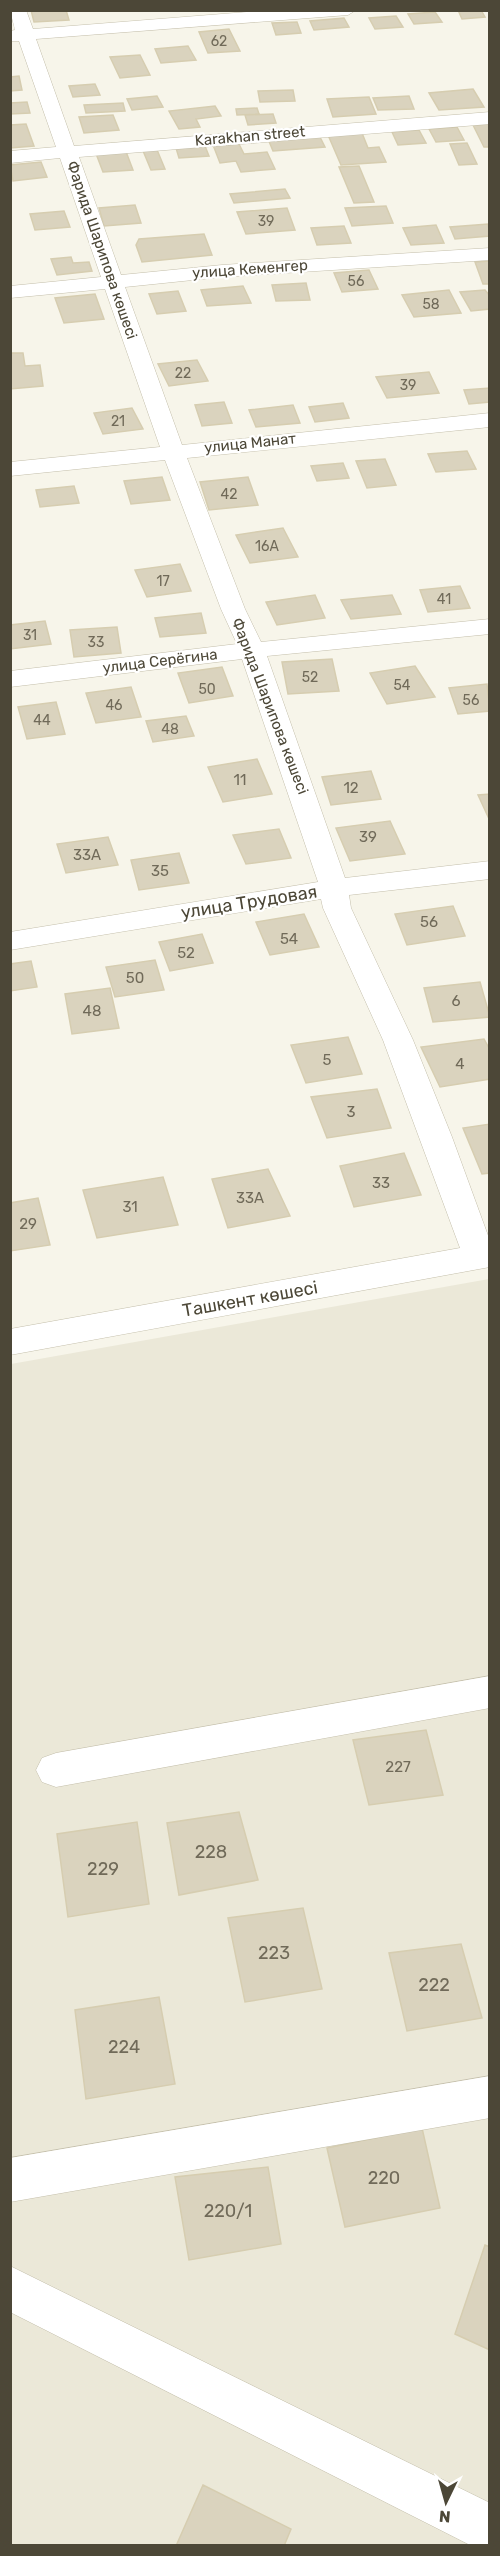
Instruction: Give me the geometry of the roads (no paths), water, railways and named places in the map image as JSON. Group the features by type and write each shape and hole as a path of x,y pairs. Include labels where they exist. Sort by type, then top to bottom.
{"street":[{"name":"Фарида Шарипова көшесі","path":"17,10 17,36 67,151 173,451 233,609 252,650 330,870 337,908 398,1040 484,1256"},
{"path":"17,36 348,10"},
{"name":"Karakhan street","path":"10,157 489,118"},
{"name":"улица Кеменгер","path":"10,291 256,268 489,254"},
{"name":"улица Манат","path":"10,469 489,420"},
{"name":"улица Серёгина","path":"10,679 252,650 489,626"},
{"name":"улица Трудовая","path":"10,941 334,888 489,870"},
{"name":"Ташкент көшесі","path":"10,1342 484,1256"},
{"path":"56,1770 489,1692"},
{"path":"10,2180 489,2097"},
{"path":"12,2294 489,2529"}]}
